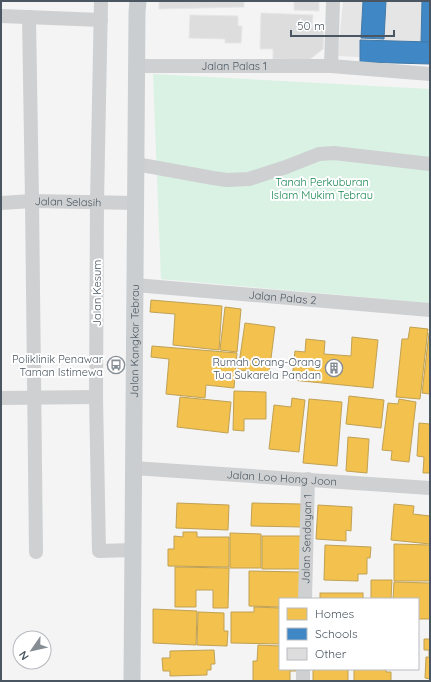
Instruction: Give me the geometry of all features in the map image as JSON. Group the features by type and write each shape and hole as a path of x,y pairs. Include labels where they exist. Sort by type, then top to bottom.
{"main road":[{"name":"Jalan Kangkar Tebrau","path":"132,681 137,5"}],"street":[{"name":"Jalan Kesum","path":"101,1 97,202 96,397 100,551 133,550"},
{"path":"331,66 333,1"},
{"path":"1,16 101,20"},
{"path":"28,17 32,201 36,552"},
{"name":"Jalan Palas 1","path":"136,66 331,66 430,74"},
{"path":"136,164 227,180 249,179 319,154 334,153 430,164"},
{"name":"Jalan Selasih","path":"1,203 32,201 135,203"},
{"name":"Jalan Palas 2","path":"135,285 430,310"},
{"path":"1,398 96,397"},
{"name":"Jalan Loo Hong Joon","path":"134,468 430,488"},
{"name":"Jalan Sendayan 1","path":"305,598 308,479"},
{"path":"303,670 303,681"}],"shaded area":[{"path":"343,1 430,1 430,61 338,56"}],"green space":[{"name":"Tanah Perkuburan Islam Mukim Tebrau","path":"153,74 430,89 430,303 161,279"}],"building: Homes":[{"path":"151,300 222,306 219,350 173,345 175,314 150,312"},
{"path":"225,307 241,309 237,352 220,350"},
{"path":"245,323 275,327 269,374 238,370"},
{"path":"410,327 428,329 420,399 396,397 402,339 408,339"},
{"path":"430,333 430,394 422,393"},
{"name":"Rumah Orang-Orang Tua Sukarela Pandan","path":"352,337 378,340 373,388 292,380 295,351 305,352 306,339 325,341 324,354 351,356"},
{"path":"152,346 237,353 234,388 206,385 205,398 166,394 169,359 151,357"},
{"path":"234,391 266,392 266,419 244,419 244,431 233,430"},
{"path":"349,396 384,400 381,428 346,424"},
{"path":"180,397 231,402 228,433 177,427"},
{"path":"292,398 305,400 299,452 269,449 274,405 291,407"},
{"path":"309,399 342,402 337,466 303,463"},
{"path":"399,399 416,402 409,462 391,460 392,451 382,450 388,403 398,404"},
{"path":"419,423 430,424 430,473 423,473 424,457 417,456"},
{"path":"348,437 369,439 367,473 346,471"},
{"path":"177,503 229,505 228,530 176,528"},
{"path":"252,503 301,504 301,527 251,526"},
{"path":"394,504 414,506 413,514 430,516 430,544 391,540"},
{"path":"318,505 352,507 351,531 346,530 346,541 316,539"},
{"path":"183,532 197,532 197,537 229,537 229,567 168,566 168,549 174,549 174,536 183,537"},
{"path":"230,533 261,534 261,568 230,568"},
{"path":"262,536 301,536 301,569 262,569"},
{"path":"394,544 430,545 430,581 394,581"},
{"path":"325,545 371,547 370,558 367,558 367,574 358,574 358,581 324,580"},
{"path":"175,567 229,568 228,608 213,608 213,590 196,590 196,607 175,607"},
{"path":"249,571 300,572 300,598 279,598 279,607 249,606"},
{"path":"371,580 392,580 391,598 371,598"},
{"path":"394,582 430,583 430,619 419,619 419,598 393,598"},
{"path":"320,593 363,593 363,598 320,598"},
{"path":"254,607 279,608 279,644 231,643 231,612 254,612"},
{"path":"153,609 197,611 196,645 153,643"},
{"path":"198,612 224,613 224,631 228,631 227,646 197,645"},
{"path":"424,639 430,639 430,656 429,650 424,650"},
{"path":"258,645 279,646 279,670 298,671 290,671 290,681 253,681 253,661 257,661"},
{"path":"214,650 215,664 211,664 211,670 207,670 207,675 170,676 170,671 163,671 162,658 170,658 170,651"},
{"path":"426,657 430,657 430,679 425,678"},
{"path":"313,670 348,670 348,681 313,681"},
{"path":"354,670 386,670 386,672 391,672 391,681 354,681"}],"building: Schools":[{"path":"363,1 386,1 384,39 361,38"},
{"path":"422,1 430,1 430,42 421,42"},
{"path":"360,40 430,42 430,64 360,62"}],"building: Other":[{"path":"159,1 244,1 244,7 159,9"},
{"path":"294,1 319,1 319,11 294,10"},
{"path":"261,13 313,15 312,26 324,26 323,49 309,60 273,59 273,49 260,49"},
{"path":"190,15 238,16 238,26 242,26 241,43 225,43 225,39 189,38"}],"place":[{"name":"Poliklinik Penawar Taman Istimewa","path":"116,365"},
{"name":"Rumah Orang-Orang Tua Sukarela Pandan","path":"334,368"}]}
